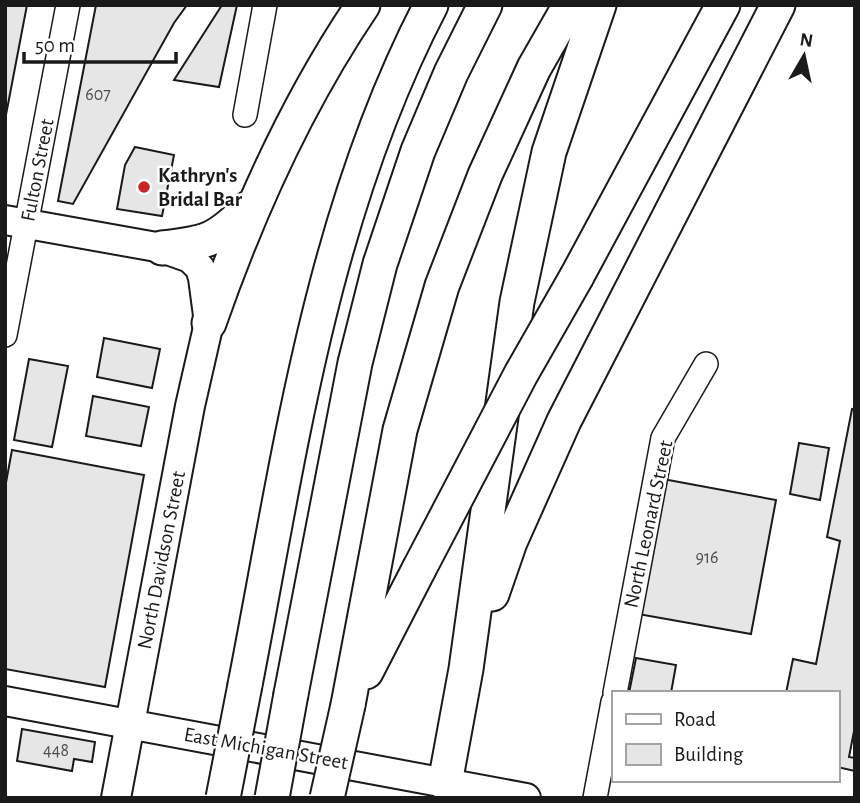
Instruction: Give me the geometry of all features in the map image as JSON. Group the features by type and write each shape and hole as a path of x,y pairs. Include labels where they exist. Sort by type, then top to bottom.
{"highway":[{"path":"209,324 231,259 256,200 323,68 363,5"},
{"path":"223,798 310,356 330,270 369,147 431,5"},
{"path":"272,798 353,373 380,264 402,194 427,129 485,5"},
{"path":"327,798 348,705 400,430 442,286 485,175 534,68 570,5"},
{"path":"444,790 466,669 517,302 549,152 599,5"},
{"path":"348,705 521,374 723,5"},
{"path":"466,669 510,542 564,421 778,5"},
{"path":"162,248 191,245 224,233 256,200"}],"main road":[{"path":"16,223 162,248 190,258 200,268 209,324"},
{"name":"North Davidson Street","path":"116,798 190,406 209,324"},
{"name":"East Michigan Street","path":"5,701 130,724 444,790 526,798"}],"street":[{"name":"Fulton Street","path":"6,330 16,223 68,5"},
{"path":"245,115 265,5"},
{"name":"North Leonard Street","path":"615,691 663,438 706,364"},
{"path":"595,798 612,707"}],"building":[{"path":"5,5 27,5 5,120"},
{"path":"96,5 187,5 174,23 73,204 58,201"},
{"path":"222,5 237,5 219,87 174,80"},
{"name":"Kathryn's Bridal Bar","path":"135,147 174,155 162,216 117,209 125,165"},
{"path":"104,338 160,349 152,388 97,377"},
{"path":"29,359 68,366 52,447 14,440"},
{"path":"93,396 149,407 141,446 86,436"},
{"path":"852,409 855,410 855,726 849,757 855,758 855,771 839,767 839,691 786,691 793,659 816,664 840,541 827,537"},
{"path":"799,443 829,448 820,500 790,494"},
{"path":"12,450 144,475 105,687 5,669 5,488"},
{"path":"663,479 776,500 751,634 638,614"},
{"path":"636,658 676,665 671,691 629,691"},
{"path":"22,729 95,742 92,762 74,759 72,771 17,761"}],"place":[{"name":"Kathryn's Bridal Bar","path":"144,187"}]}
